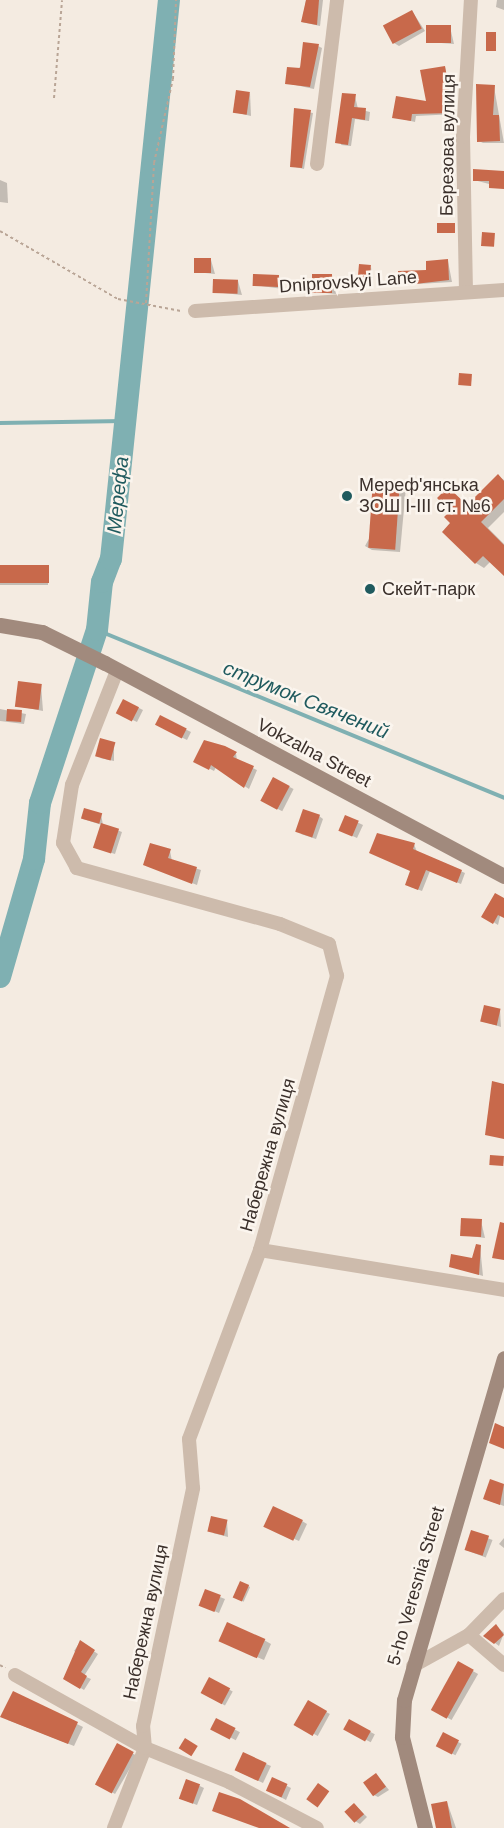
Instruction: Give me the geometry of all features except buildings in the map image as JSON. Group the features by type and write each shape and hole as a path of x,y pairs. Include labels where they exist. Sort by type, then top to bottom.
{"street":[{"path":"317,164 338,0"},
{"name":"Березова вулиця","path":"466,292 463,137 471,0"},
{"name":"Dniprovskyi Lane","path":"195,311 504,290"},
{"name":"Vokzalna Street","path":"0,625 42,632 504,876"},
{"name":"Набережна вулиця","path":"111,667 72,785 63,843 77,868 290,928 329,944 337,976 260,1250 189,1439 193,1488 142,1726 145,1748 114,1828"},
{"path":"260,1250 504,1290"},
{"name":"5-ho Veresnia Street","path":"425,1828 402,1737 413,1666 504,1358"},
{"path":"413,1666 469,1635 504,1599"},
{"path":"469,1635 504,1665"},
{"path":"15,1675 145,1748 229,1782 317,1828"}],"path":[{"path":"54,98 62,0"},
{"path":"146,303 154,163 173,79 176,0"},
{"path":"0,231 118,299 146,303 166,311 195,311"}],"waterway":[{"name":"Мерефа","path":"0,977 34,859 40,803 97,630 102,582 111,559 169,0"},
{"path":"0,423 124,421"},
{"name":"струмок Свячений","path":"97,630 504,798"}],"place":[{"name":"Мереф'янська ЗОШ І-ІІІ ст. №6","path":"347,496"},
{"name":"Скейт-парк","path":"370,589"}]}
